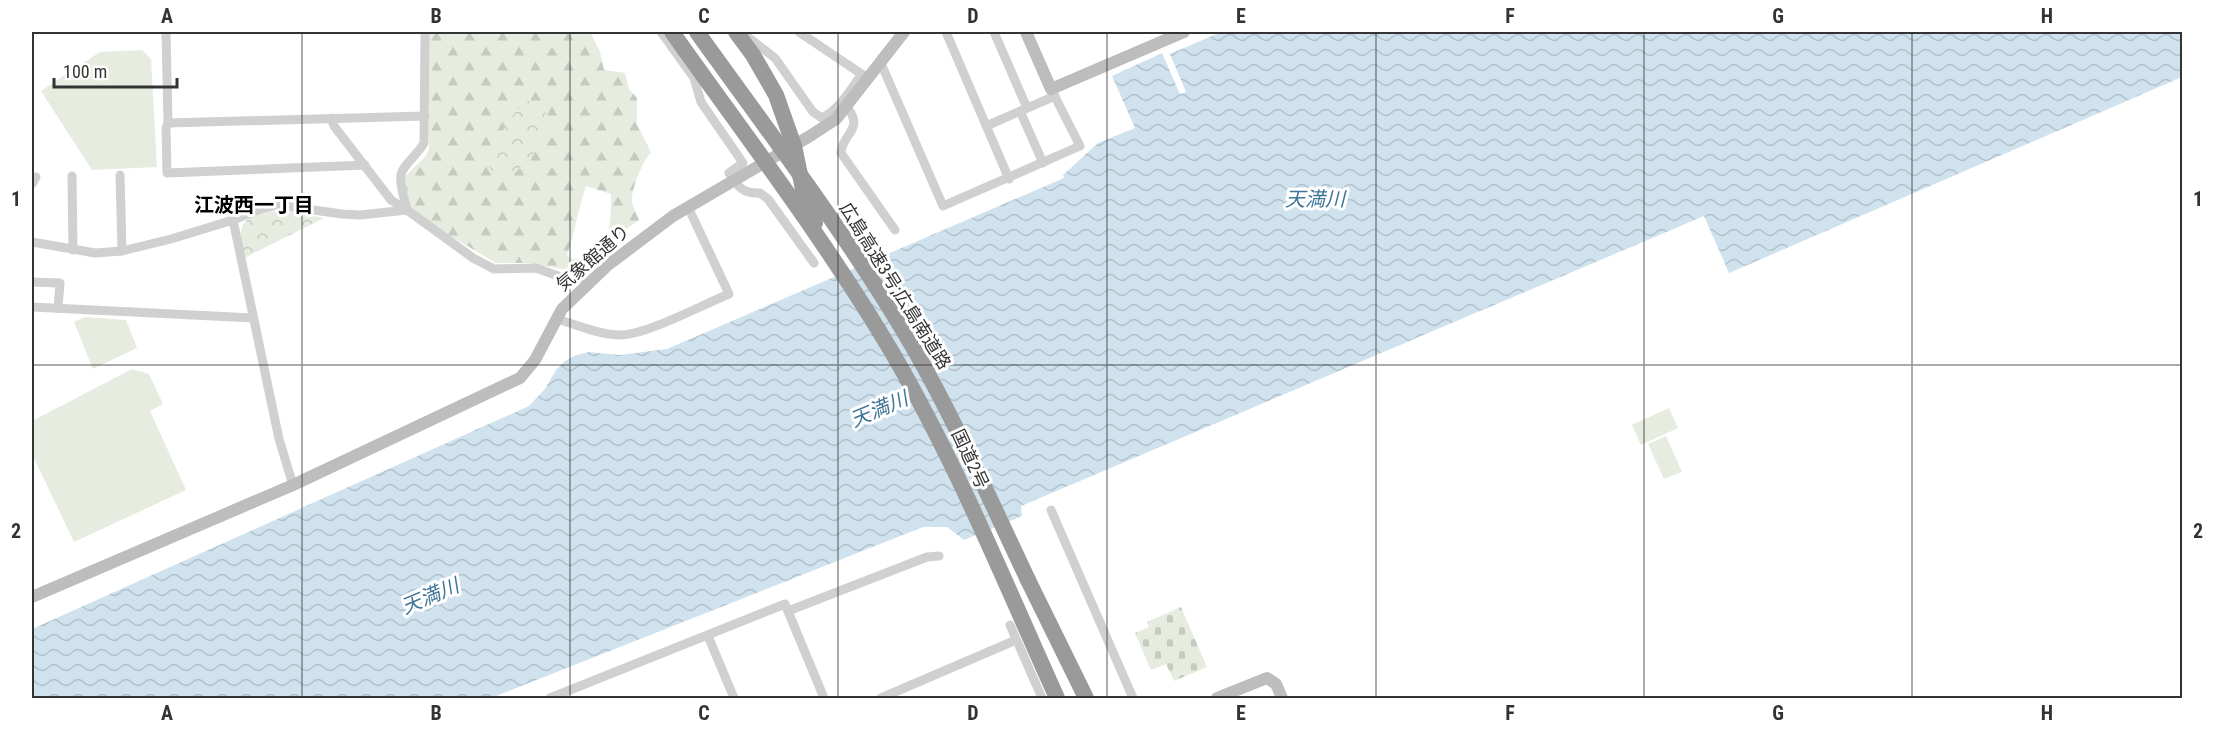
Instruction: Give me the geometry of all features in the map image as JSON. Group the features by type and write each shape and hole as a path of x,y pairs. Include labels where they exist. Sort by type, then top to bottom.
{"highway":[{"name":"国道2号","path":"672,32 839,266 893,354 939,437 1057,699"},
{"name":"広島高速3号;広島南道路","path":"697,32 821,205 901,328 945,407 1028,580"},
{"name":"国道2号","path":"736,32 776,95 794,146 804,194 825,247"},
{"path":"1028,580 1079,699"},
{"path":"1028,580 1086,699"}],"street":[{"path":"166,32 167,173 365,165"},
{"path":"407,210 400,175 419,153 424,143 425,32"},
{"path":"661,32 694,78 701,102 743,163 729,173 733,180 742,191 748,194 760,193 768,198 814,263"},
{"path":"744,32 752,43 775,58 813,112 822,118 830,114 865,76 799,32"},
{"name":"気象館通り","path":"32,597 293,485 520,378 535,360 562,309 588,284 628,248 688,207 836,119 847,107 865,76 879,64 904,32"},
{"path":"946,32 1009,179"},
{"path":"994,32 1044,163"},
{"path":"879,64 883,68 943,206 1080,146 1026,32"},
{"path":"986,126 1023,110 1053,92 1184,32"},
{"path":"847,107 853,115 854,122 841,153 895,230"},
{"path":"168,123 425,116"},
{"path":"331,118 334,126 391,200 473,258 494,269 536,268 561,277 575,276 588,284"},
{"path":"120,175 123,251"},
{"path":"72,176 73,250"},
{"path":"32,242 95,253 123,251 232,220 263,208 277,206 342,214 407,210"},
{"path":"556,319 620,335 638,332 729,294 688,207"},
{"path":"232,220 279,439 293,485"},
{"path":"32,282 60,283 58,308"},
{"path":"32,306 253,318"},
{"path":"1051,510 1133,699"},
{"path":"788,611 927,557 939,556"},
{"path":"550,699 785,604 824,699"},
{"path":"1010,625 1042,699"},
{"path":"708,636 733,696 723,699"},
{"path":"881,699 1016,640"},
{"path":"1217,699 1267,678 1276,684 1282,699"}],"green space":[{"path":"429,32 590,32 600,52 604,70 625,73 629,89 637,98 637,124 651,153 641,169 633,191 632,202 639,220 620,233 614,246 595,264 568,270 528,263 496,263 437,228 410,206 404,178 429,149","holes":["516,110 488,165 489,154","586,186 611,194 609,228 604,243 595,258 570,259 567,255"]},
{"path":"142,50 151,59 157,167 92,170 41,91 100,52"},
{"path":"529,101 542,105 547,118 547,132 530,157 508,179 492,171 488,164 488,154 516,110"},
{"path":"264,211 292,212 324,218 244,258 241,235 244,223"},
{"path":"85,317 126,320 137,348 93,369 74,322"},
{"path":"132,369 149,374 163,404 150,411 186,490 74,542 32,454 32,421"},
{"path":"1669,408 1678,428 1641,445 1632,425"},
{"path":"1666,436 1682,472 1664,479 1648,444"},
{"path":"1181,607 1207,667 1174,681 1166,664 1151,670 1135,633 1149,627 1147,622"}],"water":[{"name":"天満川","path":"1221,32 2182,32 2182,77 1729,273 1704,216 1021,506 1022,516 964,540 947,527 923,527 491,698 32,698 32,629 529,406 545,389 556,370 576,355 589,352 620,355 667,349 1064,178 1063,175 1098,143 1135,128 1112,76 1162,53 1180,94 1186,92 1170,54"}],"district":[{"name":"江波西一丁目","path":"254,205"}]}
